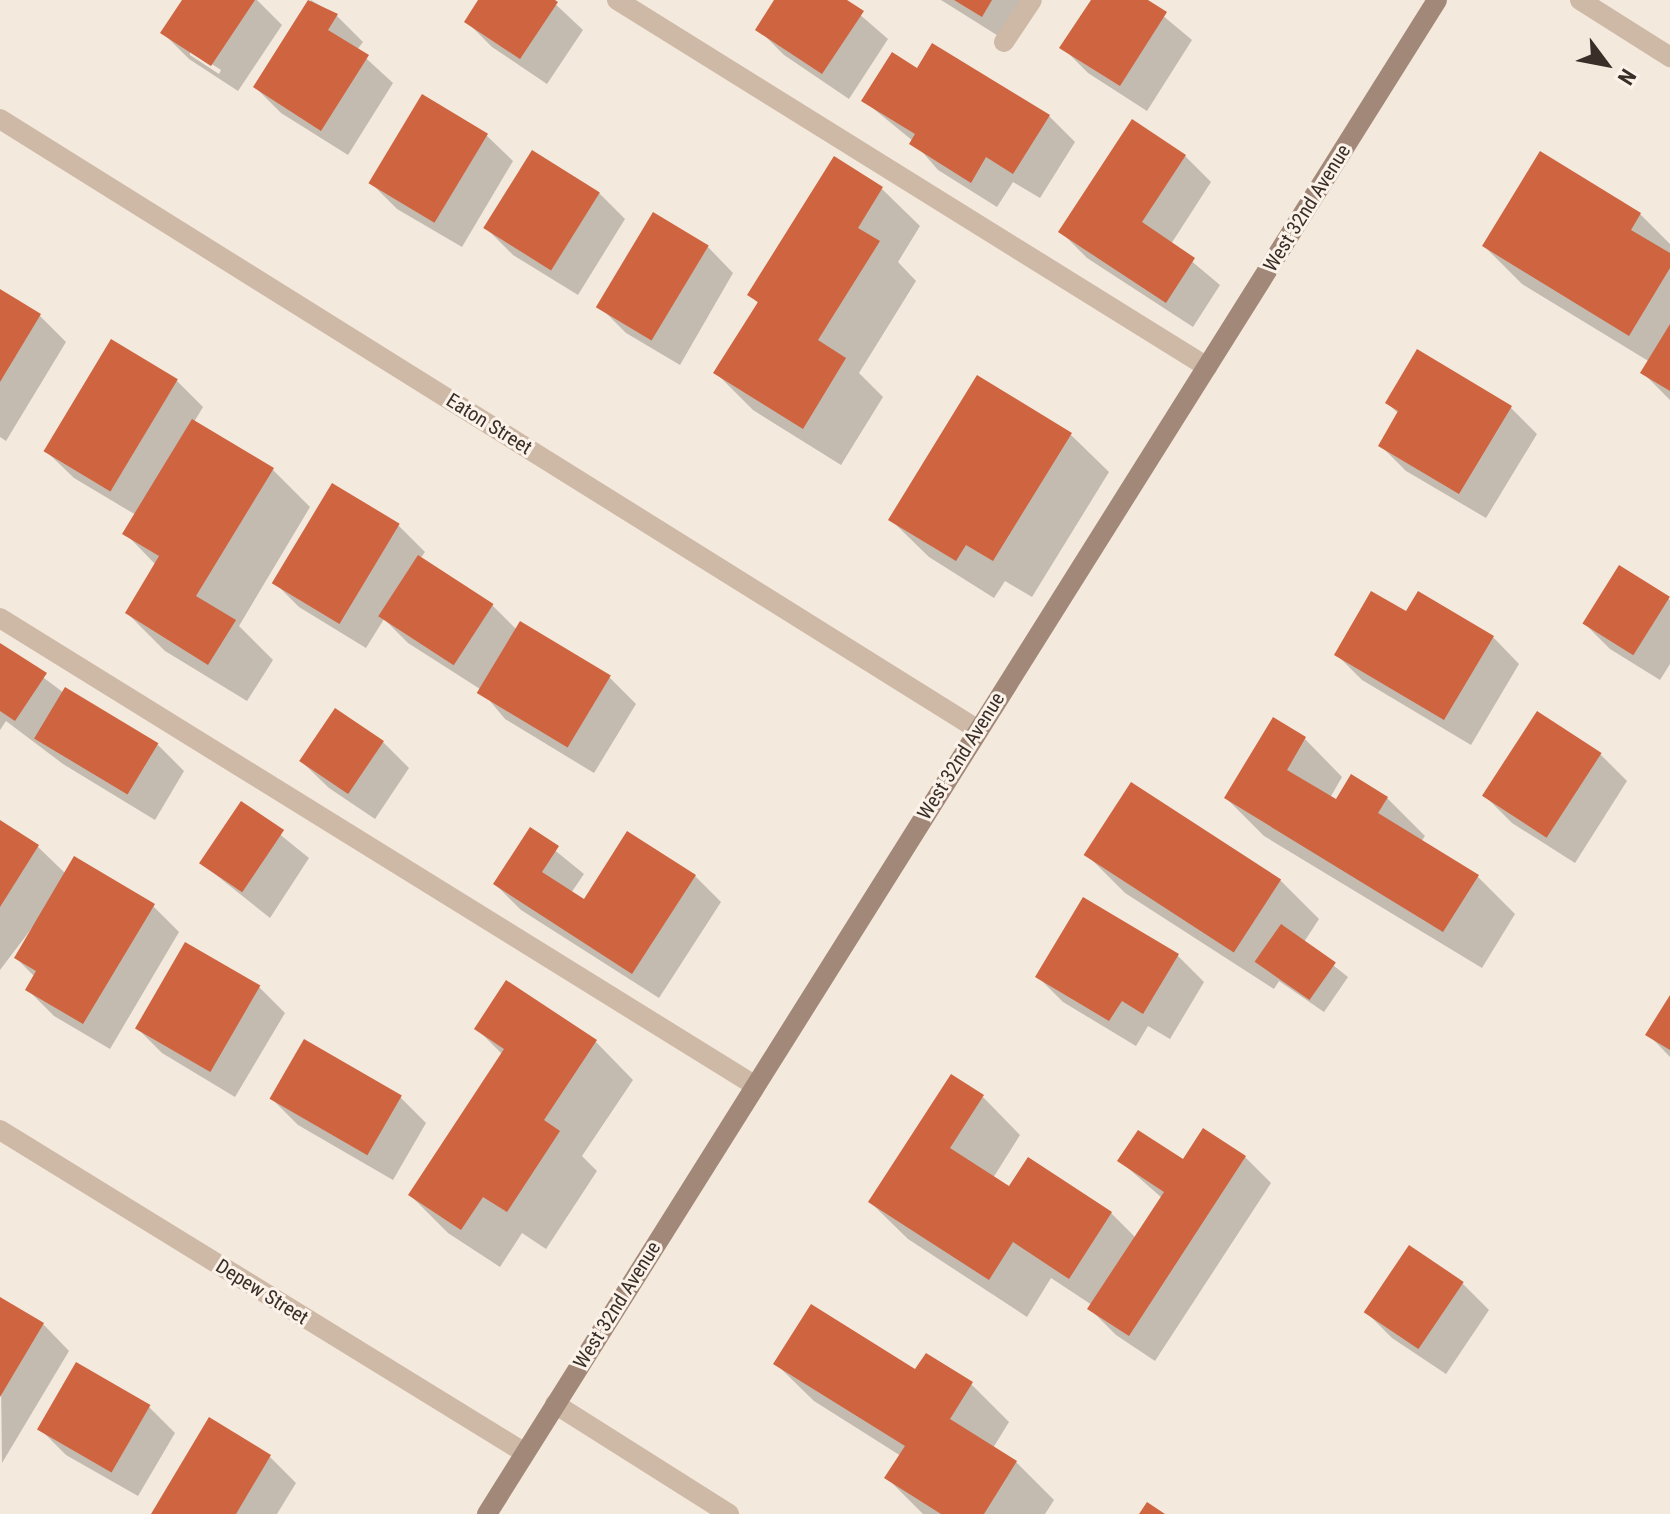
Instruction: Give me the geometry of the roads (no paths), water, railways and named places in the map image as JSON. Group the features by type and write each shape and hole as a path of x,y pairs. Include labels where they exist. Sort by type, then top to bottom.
{"street":[{"path":"617,0 1207,367"},
{"path":"1004,42 1032,0"},
{"name":"West 32nd Avenue","path":"487,1514 1437,0"},
{"path":"1580,0 1670,57"},
{"name":"Eaton Street","path":"0,119 977,729"},
{"path":"0,618 754,1085"},
{"name":"Depew Street","path":"0,1130 525,1453"},
{"path":"555,1404 729,1514"}]}
